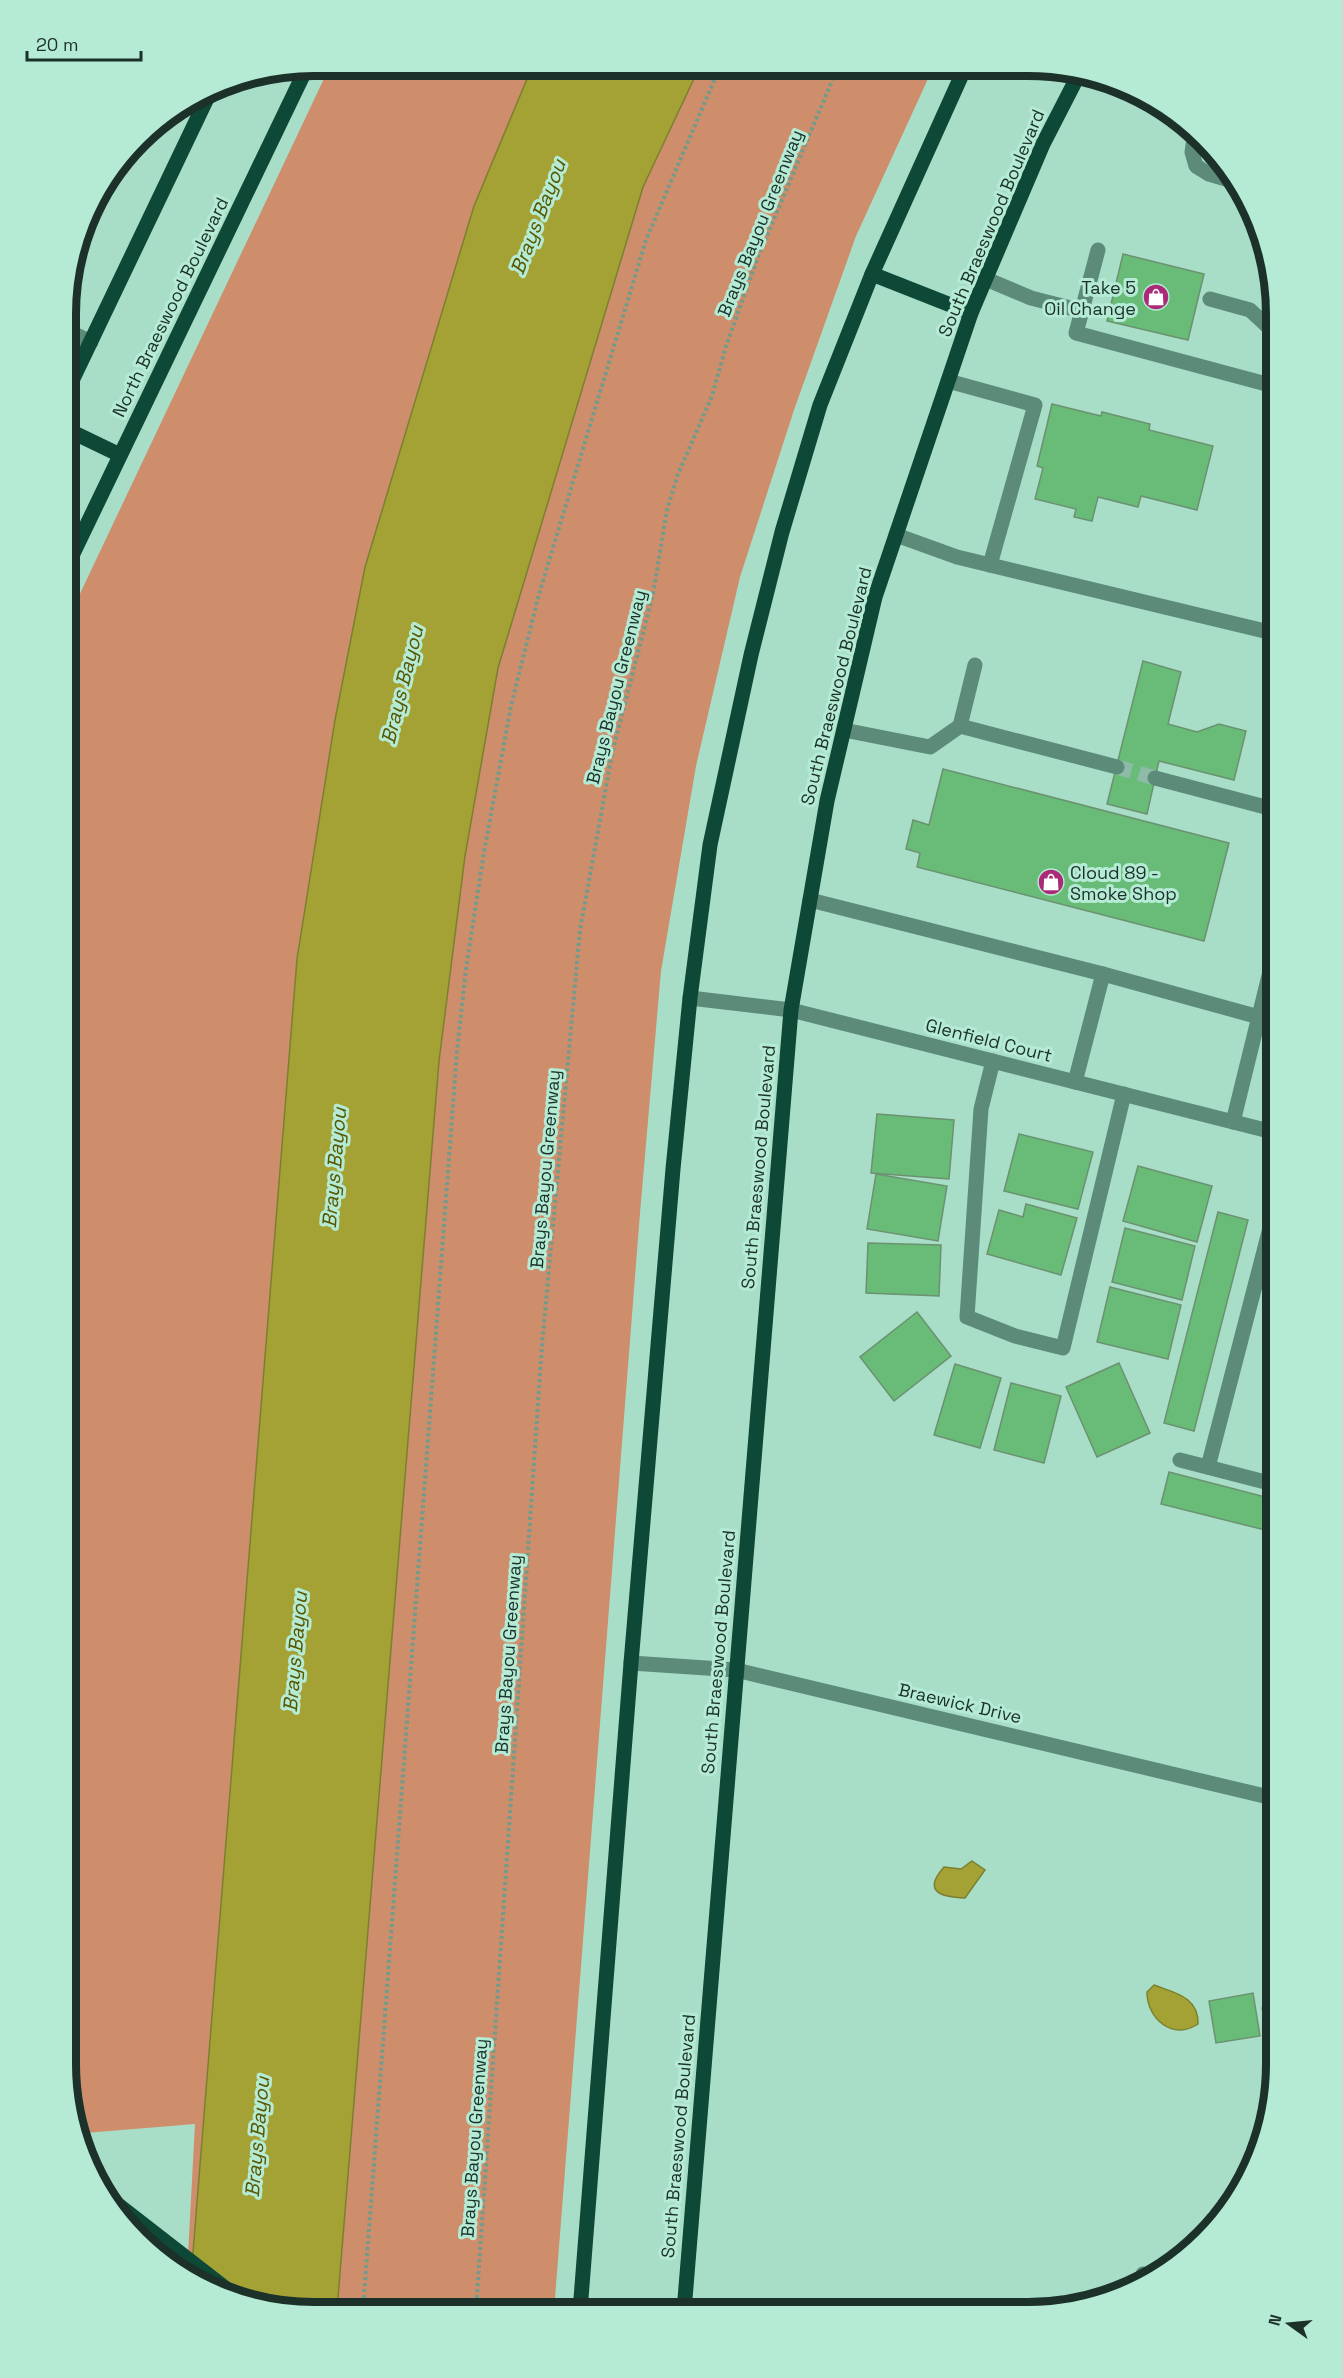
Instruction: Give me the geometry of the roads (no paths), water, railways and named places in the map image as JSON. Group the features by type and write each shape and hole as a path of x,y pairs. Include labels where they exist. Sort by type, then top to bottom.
{"main road":[{"path":"581,2302 631,1663 690,998 710,844 751,655 779,543 820,405 872,274 961,76"},
{"name":"North Braeswood Boulevard","path":"76,547 303,77"},
{"name":"South Braeswood Boulevard","path":"685,2302 791,1010 827,801 875,597 971,313 1043,144 1075,81"},
{"path":"76,373 206,103"},
{"path":"872,274 971,313"},
{"path":"76,434 120,455"},
{"path":"133,2217 213,2279"}],"street":[{"path":"1194,143 1192,152 1196,166 1209,174 1223,178"},
{"path":"1098,250 1076,333 1267,385"},
{"path":"986,279 1030,298 1082,311"},
{"path":"1210,299 1250,309 1267,325"},
{"path":"76,335 91,342"},
{"path":"948,381 1035,405 990,565"},
{"path":"896,535 957,557 1267,632"},
{"path":"844,730 930,747 960,726 975,665"},
{"path":"960,726 1117,767"},
{"path":"1155,778 1267,807"},
{"path":"810,900 1103,974 1259,1017"},
{"path":"1075,1082 1103,974"},
{"path":"1233,1122 1267,985"},
{"name":"Glenfield Court","path":"690,998 791,1010 1267,1130"},
{"path":"993,1061 981,1109 967,1317 1034,1341 1063,1348 1124,1094"},
{"path":"1208,1467 1267,1240"},
{"path":"1180,1460 1267,1482"},
{"name":"Braewick Drive","path":"631,1663 736,1670 1267,1797"}],"water":[{"name":"Brays Bayou","path":"528,76 695,76 643,187 498,668 465,856 439,1061 338,2302 299,2301 268,2297 238,2289 192,2268 297,959 335,720 365,567 474,206"},
{"path":"972,1861 985,1870 965,1898 943,1895 938,1892 934,1883 944,1867 961,1869"},
{"path":"1154,1985 1184,1997 1190,2002 1197,2015 1198,2024 1189,2029 1179,2030 1163,2024 1151,2011 1148,2002 1147,1992"},
{"path":"1267,1999 1267,2020 1262,2008"}],"tunnel":[{"path":"1117,767 1155,778"}],"place":[{"name":"Take 5 Oil Change","path":"1156,297"},
{"name":"Cloud 89 - Smoke Shop","path":"1051,882"}]}
